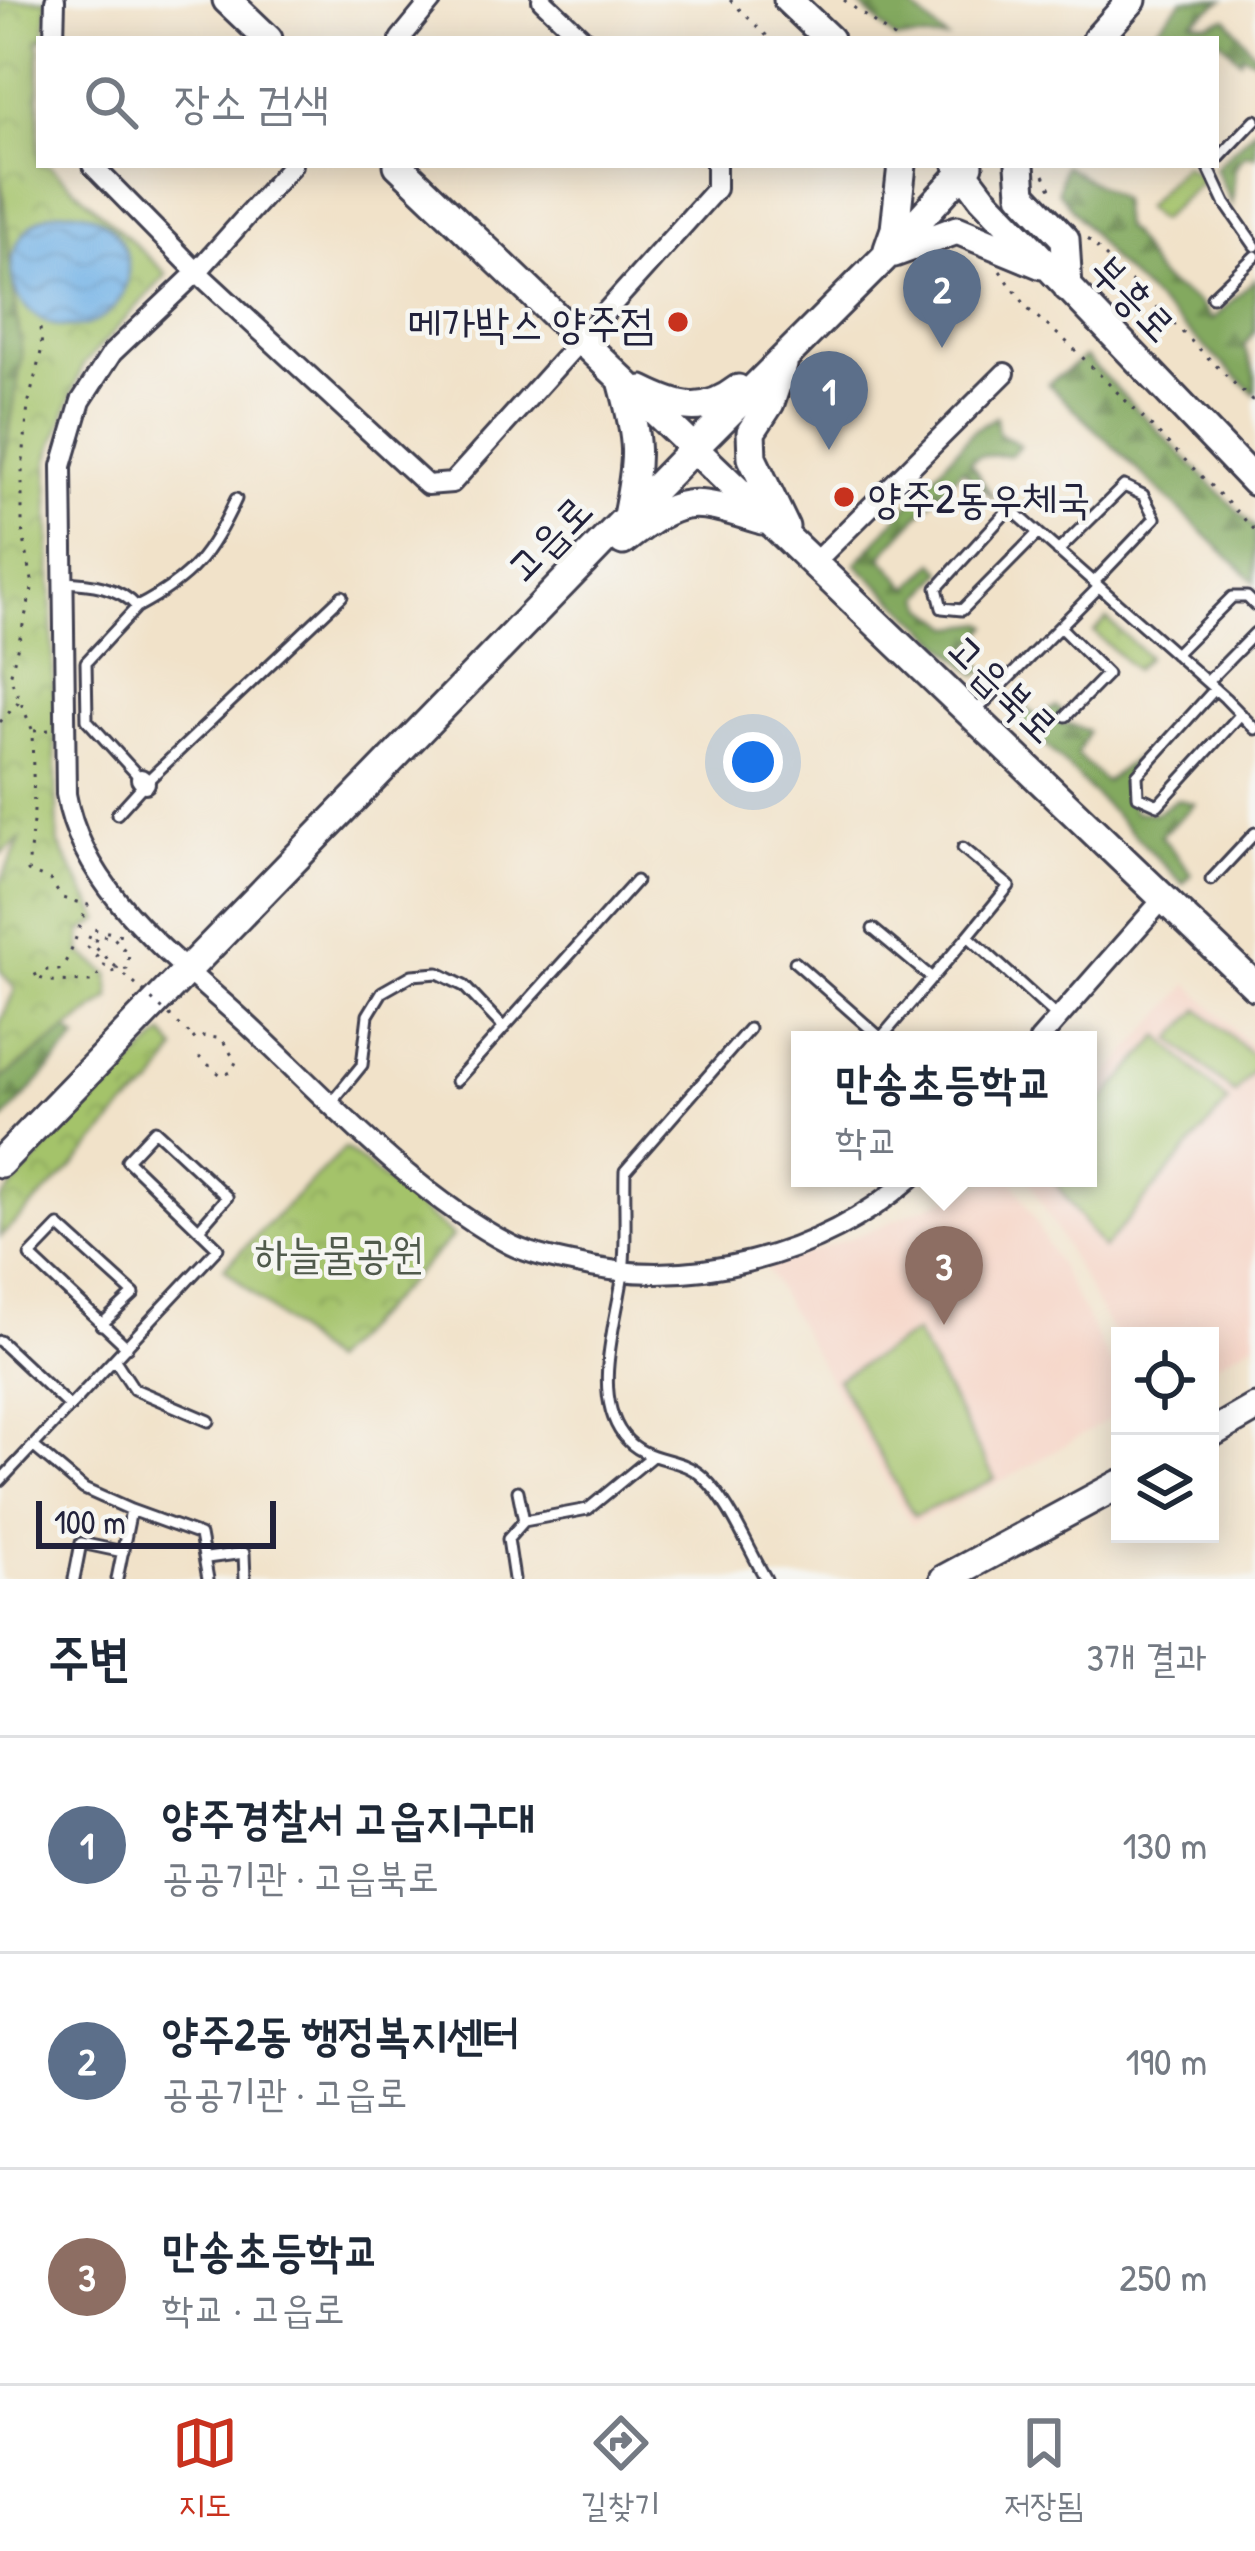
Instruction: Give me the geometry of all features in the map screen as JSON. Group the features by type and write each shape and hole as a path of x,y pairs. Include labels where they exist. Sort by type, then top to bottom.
{"street":[{"path":"54,36 55,0"},
{"path":"227,0 265,36"},
{"path":"402,36 432,0"},
{"path":"542,0 580,36"},
{"path":"788,0 826,36"},
{"path":"1100,36 1132,0"},
{"path":"95,168 197,272 428,485 452,483 716,189 716,168"},
{"path":"289,168 197,272 112,353 81,401 62,466 62,729 66,794 80,848 108,890 331,1103 450,1204 515,1247 623,1274 710,1270 758,1260 845,1222 898,1187"},
{"name":"고읍북로","path":"401,168 1255,986"},
{"path":"885,257 895,230 902,168"},
{"name":"고읍로","path":"0,1163 885,257 963,168"},
{"name":"부흥로","path":"965,168 983,199 1255,482"},
{"path":"885,257 957,230 1058,278 1065,239 1022,194 1020,168"},
{"path":"622,380 673,405 698,410 724,399 794,348"},
{"path":"794,348 770,403 751,432 752,458 804,555 1005,373"},
{"path":"622,380 638,461 627,516"},
{"path":"592,553 611,550 657,514 682,503 711,504 769,521"},
{"path":"1047,1031 1163,898"},
{"path":"1219,1429 1255,1408"},
{"path":"944,1579 1111,1489"}],"lane":[{"path":"1219,158 1255,120"},
{"path":"1210,168 1226,203 1255,245"},
{"path":"1212,298 1255,256"},
{"path":"973,714 1060,627 1155,518 1143,495 1124,486 1058,551"},
{"path":"143,781 87,720 86,662 137,608 176,587 212,550 236,499"},
{"path":"1038,533 962,610 942,608 937,589 1010,508 1211,686 1255,729"},
{"path":"63,582 96,584 130,599 137,608"},
{"path":"117,814 143,781 342,596"},
{"path":"1175,654 1232,597 1247,597 1255,605"},
{"path":"1060,627 1107,674 1066,716"},
{"path":"1241,715 1158,806 1138,796 1137,775 1255,633"},
{"path":"1210,880 1255,833"},
{"path":"886,1031 1009,886 963,848"},
{"path":"456,1081 636,881"},
{"path":"873,929 932,978"},
{"path":"968,936 1058,1018"},
{"path":"795,962 872,1031"},
{"path":"331,1103 362,1065 368,1015 382,992 412,975 438,973 464,986 504,1028"},
{"path":"749,1029 625,1171 623,1274 616,1300 609,1406 623,1436 650,1458 700,1474 716,1492 766,1579"},
{"path":"0,1481 218,1249 127,1160 154,1130 227,1197 200,1229"},
{"path":"101,1324 134,1294 59,1226 30,1256 101,1324 127,1347"},
{"path":"0,1341 70,1407"},
{"path":"116,1360 134,1389 209,1421"},
{"path":"33,1446 84,1490 200,1535 208,1579"},
{"path":"514,1579 508,1539 524,1521 588,1509 650,1458"},
{"path":"518,1491 524,1521"},
{"path":"117,1579 131,1510"},
{"path":"74,1579 81,1543 122,1552"},
{"path":"207,1558 244,1553 245,1579"}],"path":[{"path":"730,0 767,36"},
{"path":"844,0 891,36"},
{"path":"1036,168 1054,194"},
{"path":"1080,229 1255,404"},
{"path":"996,266 1030,311 1255,530"},
{"path":"40,328 22,473 22,529 33,585 10,677 32,731 34,811 28,871 50,880 62,898 88,905 76,928 70,958 59,970 33,976 92,982 105,965"},
{"path":"0,722 20,701"},
{"path":"32,731 62,729"},
{"path":"122,934 93,929 86,945 111,973 128,969 129,955 114,938 98,935 93,945 116,967 193,1037 196,1041 205,1036 222,1040 236,1061 231,1072 222,1076 200,1057"}],"shaded area":[{"path":"1189,984 1255,1050 1255,1342 1219,1362 1219,1327 1111,1330 1033,1187 1097,1187 1097,1086"},
{"path":"974,1187 1017,1187 1111,1364 1111,1418 1006,1479 911,1524 766,1268"}],"green space":[{"path":"0,0 47,0 45,36 36,36 36,168 52,168 167,274 83,365 48,460 58,843 100,920 81,932 81,953 109,974 110,998 0,1080 0,1023 15,989 0,970 0,883 20,840 0,854 0,485 22,357 0,169"},
{"path":"855,0 904,0 944,36 892,36"},
{"path":"1183,0 1223,0 1192,21 1208,24 1227,18 1255,60 1242,54 1240,60 1219,36 1149,36"},
{"path":"1255,128 1255,156 1245,154 1235,168 1232,205 1215,168"},
{"path":"1063,168 1069,168 1120,199 1123,227 1154,270 1196,301 1212,320 1255,279 1255,331 1244,346 1255,375 1255,394 1114,262 1058,191"},
{"path":"1181,168 1204,179 1159,221 1144,208"},
{"path":"0,169 22,357 0,485"},
{"path":"1085,357 1255,528 1255,582 1048,384"},
{"path":"996,417 998,433 1020,445 1011,455 979,456 970,462 994,499 962,469 881,556 909,588 935,562 943,572 922,597 927,608 953,627 989,626 971,646 985,671 977,675 856,564 974,430"},
{"path":"1107,619 1148,657 1135,670 1094,632"},
{"path":"1019,699 1035,716 1056,707 1061,711 1061,724 1088,732 1077,754 1105,782 1136,758 1125,784 1134,812 1157,813 1177,799 1195,804 1161,836 1192,874 1183,884 1008,707"},
{"path":"1200,1009 1255,1058 1255,1068 1235,1094 1172,1039"},
{"path":"68,1030 77,1039 0,1124 0,1080"},
{"path":"164,1034 176,1050 154,1086 125,1108 76,1164 0,1237 0,1201 57,1136"},
{"path":"1160,1036 1228,1102 1103,1249 1058,1187 1097,1187 1097,1107"},
{"name":"하늘물공원","path":"345,1148 453,1236 329,1362 224,1268"},
{"path":"915,1333 995,1479 914,1516 837,1379"}],"water":[{"path":"70,211 92,216 111,228 123,247 128,269 123,291 111,310 92,322 70,327 48,322 29,310 17,291 12,269 17,247 29,228 48,216"}],"place":[{"name":"메가박스 양주점","path":"678,322"},
{"name":"양주2동 행정복지센터","path":"942,348"},
{"name":"양주경찰서 고읍지구대","path":"829,450"},
{"name":"양주2동우체국","path":"844,497"},
{"name":"만송초등학교","path":"944,1325"}]}
